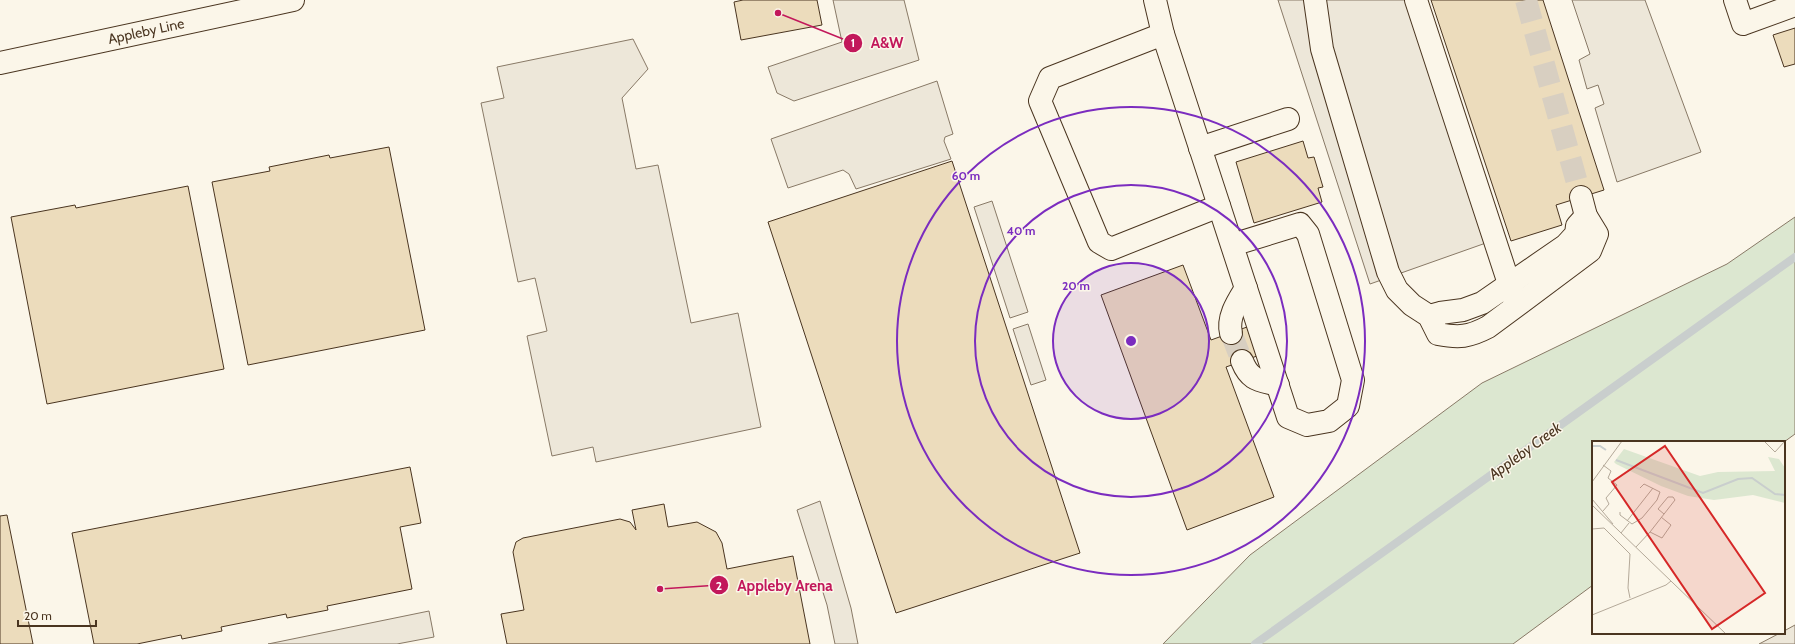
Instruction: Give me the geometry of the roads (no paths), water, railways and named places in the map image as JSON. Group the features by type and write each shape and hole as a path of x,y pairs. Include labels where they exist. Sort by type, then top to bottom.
{"main road":[{"name":"Appleby Line","path":"0,63 293,0"},
{"path":"1155,0 1163,34 1288,417 1307,425 1330,421 1348,406 1353,380 1308,234 1300,224 1232,245"},
{"path":"1315,0 1322,49 1388,272 1397,290 1412,305 1429,316 1438,334 1455,337 1472,335 1488,327 1512,295 1576,234 1577,226 1584,206"},
{"path":"1416,0 1512,295"},
{"path":"1735,0 1743,24 1795,5"},
{"path":"1163,34 1050,78 1040,101 1099,242 1111,249 1219,206"},
{"path":"1200,148 1288,119"},
{"path":"1231,333 1229,325 1235,308 1246,288"},
{"path":"1242,361 1247,373 1256,379 1278,385"}],"waterway":[{"name":"Appleby Creek","path":"1255,644 1795,257"}],"tunnel":[{"path":"1526,0 1581,197"},
{"path":"1231,333 1242,361"}],"place":[{"name":"A&W","path":"778,13"},
{"name":"Appleby Arena","path":"660,589"}]}
